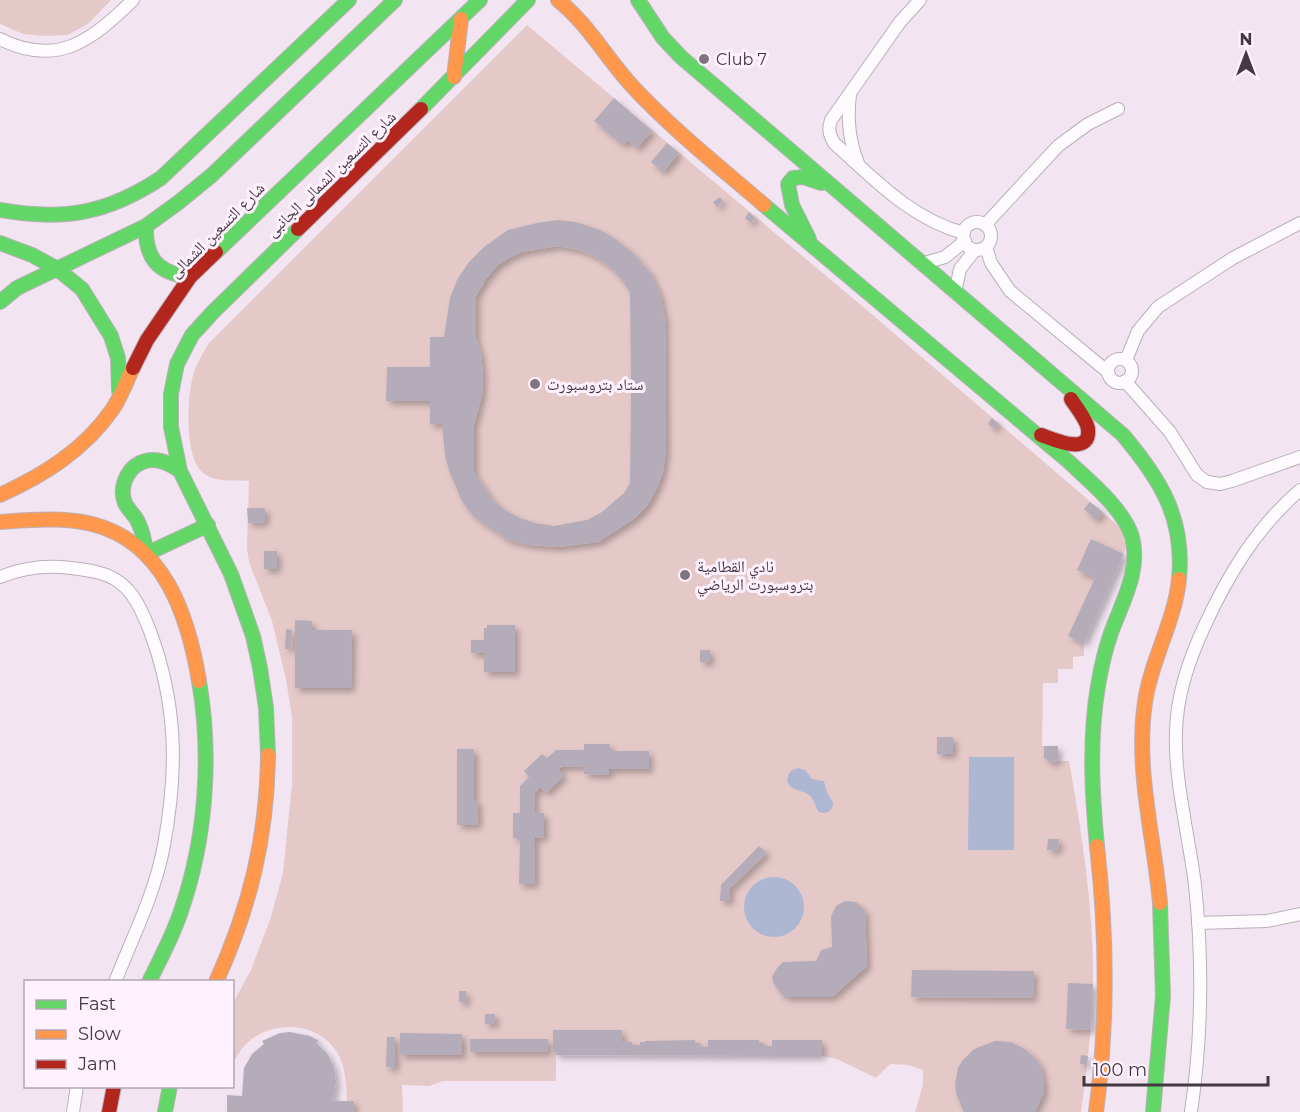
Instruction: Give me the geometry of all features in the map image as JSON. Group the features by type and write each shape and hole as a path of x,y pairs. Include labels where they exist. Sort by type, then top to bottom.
{"street":[{"path":"0,39 14,46 40,51 65,48 89,39 133,0"},
{"path":"0,210 37,215 74,214 105,209 144,191 161,178 349,0"},
{"path":"0,302 17,288 146,226 180,202 212,176 395,0"},
{"name":"شارع التسعين الشمالى","path":"0,495 34,479 64,460 90,436 113,409 147,340 190,277 480,0"},
{"name":"شارع التسعين الشمالى الجانبى","path":"216,980 246,912 256,873 265,822 269,749 261,677 250,627 235,584 180,470 173,444 172,381 181,352 197,328 454,78 528,0"},
{"path":"558,0 588,25 612,61 640,95 813,248 1034,433 1083,477 1119,513 1129,528 1134,545 1134,571 1107,646 1100,675 1093,726 1092,790 1104,914 1106,961 1103,1054 1096,1112"},
{"path":"638,0 663,38 681,57 1123,435 1146,461 1162,486 1173,511 1180,551 1178,596 1151,673 1142,732 1142,762 1158,880 1162,932 1162,1030 1153,1112"},
{"path":"918,0 894,29 831,120 830,136 834,143 896,198 918,214 964,237 970,248 980,249 1010,291 1108,372 1112,380 1121,383 1131,373 1126,360"},
{"path":"454,78 461,19"},
{"path":"851,91 848,120 858,165"},
{"path":"985,225 1058,146 1088,123 1118,109"},
{"path":"831,120 848,120"},
{"path":"834,143 851,140"},
{"path":"813,248 786,190 794,178 802,176 832,188"},
{"path":"921,264 945,257 964,237 970,225 980,223 985,225 991,233 989,244 980,249 960,269 955,293"},
{"path":"1126,360 1138,331 1147,318 1164,302 1233,258 1300,223"},
{"path":"146,226 145,239 148,252 155,263 165,271 177,276 190,277"},
{"path":"0,243 32,255 56,268 82,289 111,336 118,358 119,396"},
{"path":"1108,372 1111,363 1115,360 1126,360"},
{"path":"1034,433 1071,446 1080,444 1087,437 1088,427 1059,381"},
{"path":"1125,381 1170,432 1197,475 1207,482 1226,483 1300,457"},
{"path":"146,554 138,521 125,503 124,481 129,471 148,460 159,459 180,470"},
{"path":"1191,1112 1200,1011 1198,923 1177,755 1176,731 1183,683 1194,650 1231,573 1263,526 1300,490"},
{"path":"0,522 61,520 88,524 120,535 146,554 168,583 190,642 205,731 201,818 184,901 172,934 149,980"},
{"path":"146,554 208,525"},
{"path":"0,577 14,571 60,567 92,572 118,581 128,591 143,614 168,690 172,720 173,767 164,847 146,912 115,980"},
{"path":"1198,923 1267,921 1300,914"},
{"path":"73,1112 77,1088"},
{"path":"109,1112 114,1088"},
{"path":"165,1112 170,1088"}],"shaded area":[{"path":"0,0 111,0 88,24 67,35 46,36 23,34 0,24"},
{"name":"نادي القطامية بتروسبورت الرياضي","path":"527,25 868,311 1121,528 1126,548 1084,643 1084,656 1073,657 1073,669 1058,669 1058,683 1043,683 1042,746 1058,746 1058,761 1069,761 1083,844 1092,928 1092,1000 1081,1112 915,1112 923,1085 923,1070 908,1065 890,1064 876,1078 837,1059 822,1056 556,1055 556,1081 443,1081 429,1086 402,1085 403,1112 354,1112 354,1101 347,1101 345,1076 337,1052 326,1040 312,1031 297,1027 281,1027 266,1031 252,1039 241,1050 234,1063 234,1001 251,970 270,920 283,873 292,784 292,718 286,679 272,621 249,562 247,549 249,481 224,480 206,475 196,463 189,438 190,394 194,372 209,343"}],"water":[{"path":"969,757 1014,757 1014,850 968,850"},
{"path":"799,768 805,770 812,779 824,781 833,803 829,812 819,812 810,796 791,787 788,781 789,774 792,770"},
{"path":"774,877 791,882 799,890 804,907 799,924 791,932 774,937 757,932 749,924 744,907 749,890 757,882"}],"building":[{"path":"614,98 652,131 637,148 628,140 623,145 594,121"},
{"path":"667,143 679,153 663,172 651,162"},
{"path":"720,197 723,201 717,207 713,202"},
{"path":"749,212 755,218 751,223 745,218"},
{"path":"557,220 576,222 600,230 614,238 633,253 651,274 660,295 665,319 666,451 663,472 647,506 634,519 598,542 558,547 530,545 508,540 473,516 462,501 449,471 442,424 430,424 430,401 386,401 387,367 430,367 430,337 444,337 450,298 457,280 469,262 484,247 508,230","holes":["558,246 594,256 610,267 630,293 631,385 641,385 641,393 631,393 630,483 624,493 602,512 587,520 554,526 535,523 506,511 493,500 474,472 474,425 482,395 483,376 476,337 476,296 497,266 522,252"]},
{"path":"992,418 999,424 994,429 988,424"},
{"path":"1090,502 1103,512 1096,520 1084,509"},
{"path":"247,508 265,508 265,522 248,523"},
{"path":"1091,539 1124,554 1084,643 1068,636 1095,578 1077,570"},
{"path":"264,551 277,551 277,569 264,569"},
{"path":"295,620 312,621 312,630 352,630 351,688 295,688"},
{"path":"487,625 515,625 515,672 484,672 484,653 471,653 471,640 484,640 484,628 487,628"},
{"path":"286,629 292,630 291,649 285,649"},
{"path":"700,650 710,650 710,662 700,662"},
{"path":"937,737 953,737 953,754 937,754"},
{"path":"584,744 610,744 610,751 649,751 649,769 609,769 609,775 584,774 584,766 558,769 564,776 546,793 540,787 535,793 535,813 544,813 544,838 535,837 535,884 519,884 520,839 513,838 513,813 520,813 520,786 529,777 524,771 542,754 547,758 556,750 584,750"},
{"path":"1044,746 1058,746 1058,761 1050,762 1044,758"},
{"path":"457,749 474,749 474,801 478,801 478,825 457,825"},
{"path":"1048,839 1059,839 1058,850 1047,850"},
{"path":"759,846 767,853 730,888 730,901 720,901 721,885"},
{"path":"845,901 856,902 865,910 867,966 832,997 785,997 773,982 772,977 777,968 783,962 816,961 821,950 832,947 831,916 836,906"},
{"path":"912,970 1034,971 1033,998 911,997"},
{"path":"1068,983 1093,984 1091,1030 1066,1029"},
{"path":"459,991 466,991 466,1003 459,1002"},
{"path":"485,1014 495,1014 495,1024 485,1024"},
{"path":"553,1030 622,1030 622,1041 632,1042 632,1045 640,1045 640,1042 645,1041 695,1040 695,1043 700,1043 700,1046 708,1047 708,1040 759,1040 759,1043 764,1043 764,1046 772,1046 772,1040 822,1040 822,1056 556,1055 556,1052 553,1052"},
{"path":"290,1032 310,1036 319,1041 316,1043 327,1053 334,1067 336,1082 333,1101 354,1101 354,1112 227,1112 227,1095 242,1096 244,1068 252,1054 264,1044 262,1041 280,1033"},
{"path":"400,1033 462,1034 462,1055 400,1055"},
{"path":"387,1037 395,1037 395,1068 386,1067"},
{"path":"470,1039 548,1039 548,1052 470,1052"},
{"path":"995,1041 1011,1042 1025,1049 1041,1067 1044,1092 1035,1112 964,1112 956,1093 958,1068 974,1049"},
{"path":"1081,1055 1088,1056 1087,1065 1080,1064"}],"traffic: fast":[{"path":"0,210 44,215 84,212 122,200 161,178 349,0"},
{"path":"0,302 17,288 146,226 179,202 212,175 395,0"},
{"path":"216,252 480,0"},
{"path":"421,109 528,0"},
{"path":"638,0 663,38 681,57 1123,435 1159,484 1174,518 1180,557 1179,579"},
{"path":"809,239 792,205 788,184 793,178 803,177 821,183"},
{"path":"764,205 1068,461 1114,506 1128,526 1134,550 1132,574 1111,633 1100,673 1093,726 1092,766 1097,846"},
{"path":"146,226 148,247 156,262 169,272 190,277"},
{"path":"268,755 266,708 253,636 231,574 180,471 171,427 171,394 177,364 192,335 298,229"},
{"path":"0,243 32,255 56,268 82,289 111,336 118,358 119,391"},
{"path":"179,470 160,461 150,460 135,466 125,480 123,498 140,526 146,554 208,525"},
{"path":"150,980 181,911 201,826 206,768 199,681"},
{"path":"1153,1112 1163,996 1160,903"},
{"path":"165,1112 170,1088"}],"traffic: slow":[{"path":"558,0 579,20 648,103 764,205"},
{"path":"454,77 461,19"},
{"path":"0,495 47,470 89,437 115,405 133,368"},
{"path":"0,522 46,520 81,522 117,533 138,547 155,564 179,607 188,631 199,681"},
{"path":"1160,903 1146,802 1142,752 1143,727 1148,686 1173,610 1179,579"},
{"path":"217,980 238,927 254,871 264,815 268,755"},
{"path":"1096,1112 1103,1045 1105,979 1103,913 1097,846"}],"traffic: jam":[{"path":"298,229 421,109"},
{"path":"133,368 147,340 190,277 216,252"},
{"path":"1041,435 1070,444 1084,442 1087,437 1087,425 1071,399"},
{"path":"109,1112 114,1088"}],"place":[{"name":"Club 7","path":"704,59"},
{"name":"ستاد بتروسبورت","path":"535,384"},
{"name":"نادي القطامية بتروسبورت الرياضي","path":"685,575"}]}
